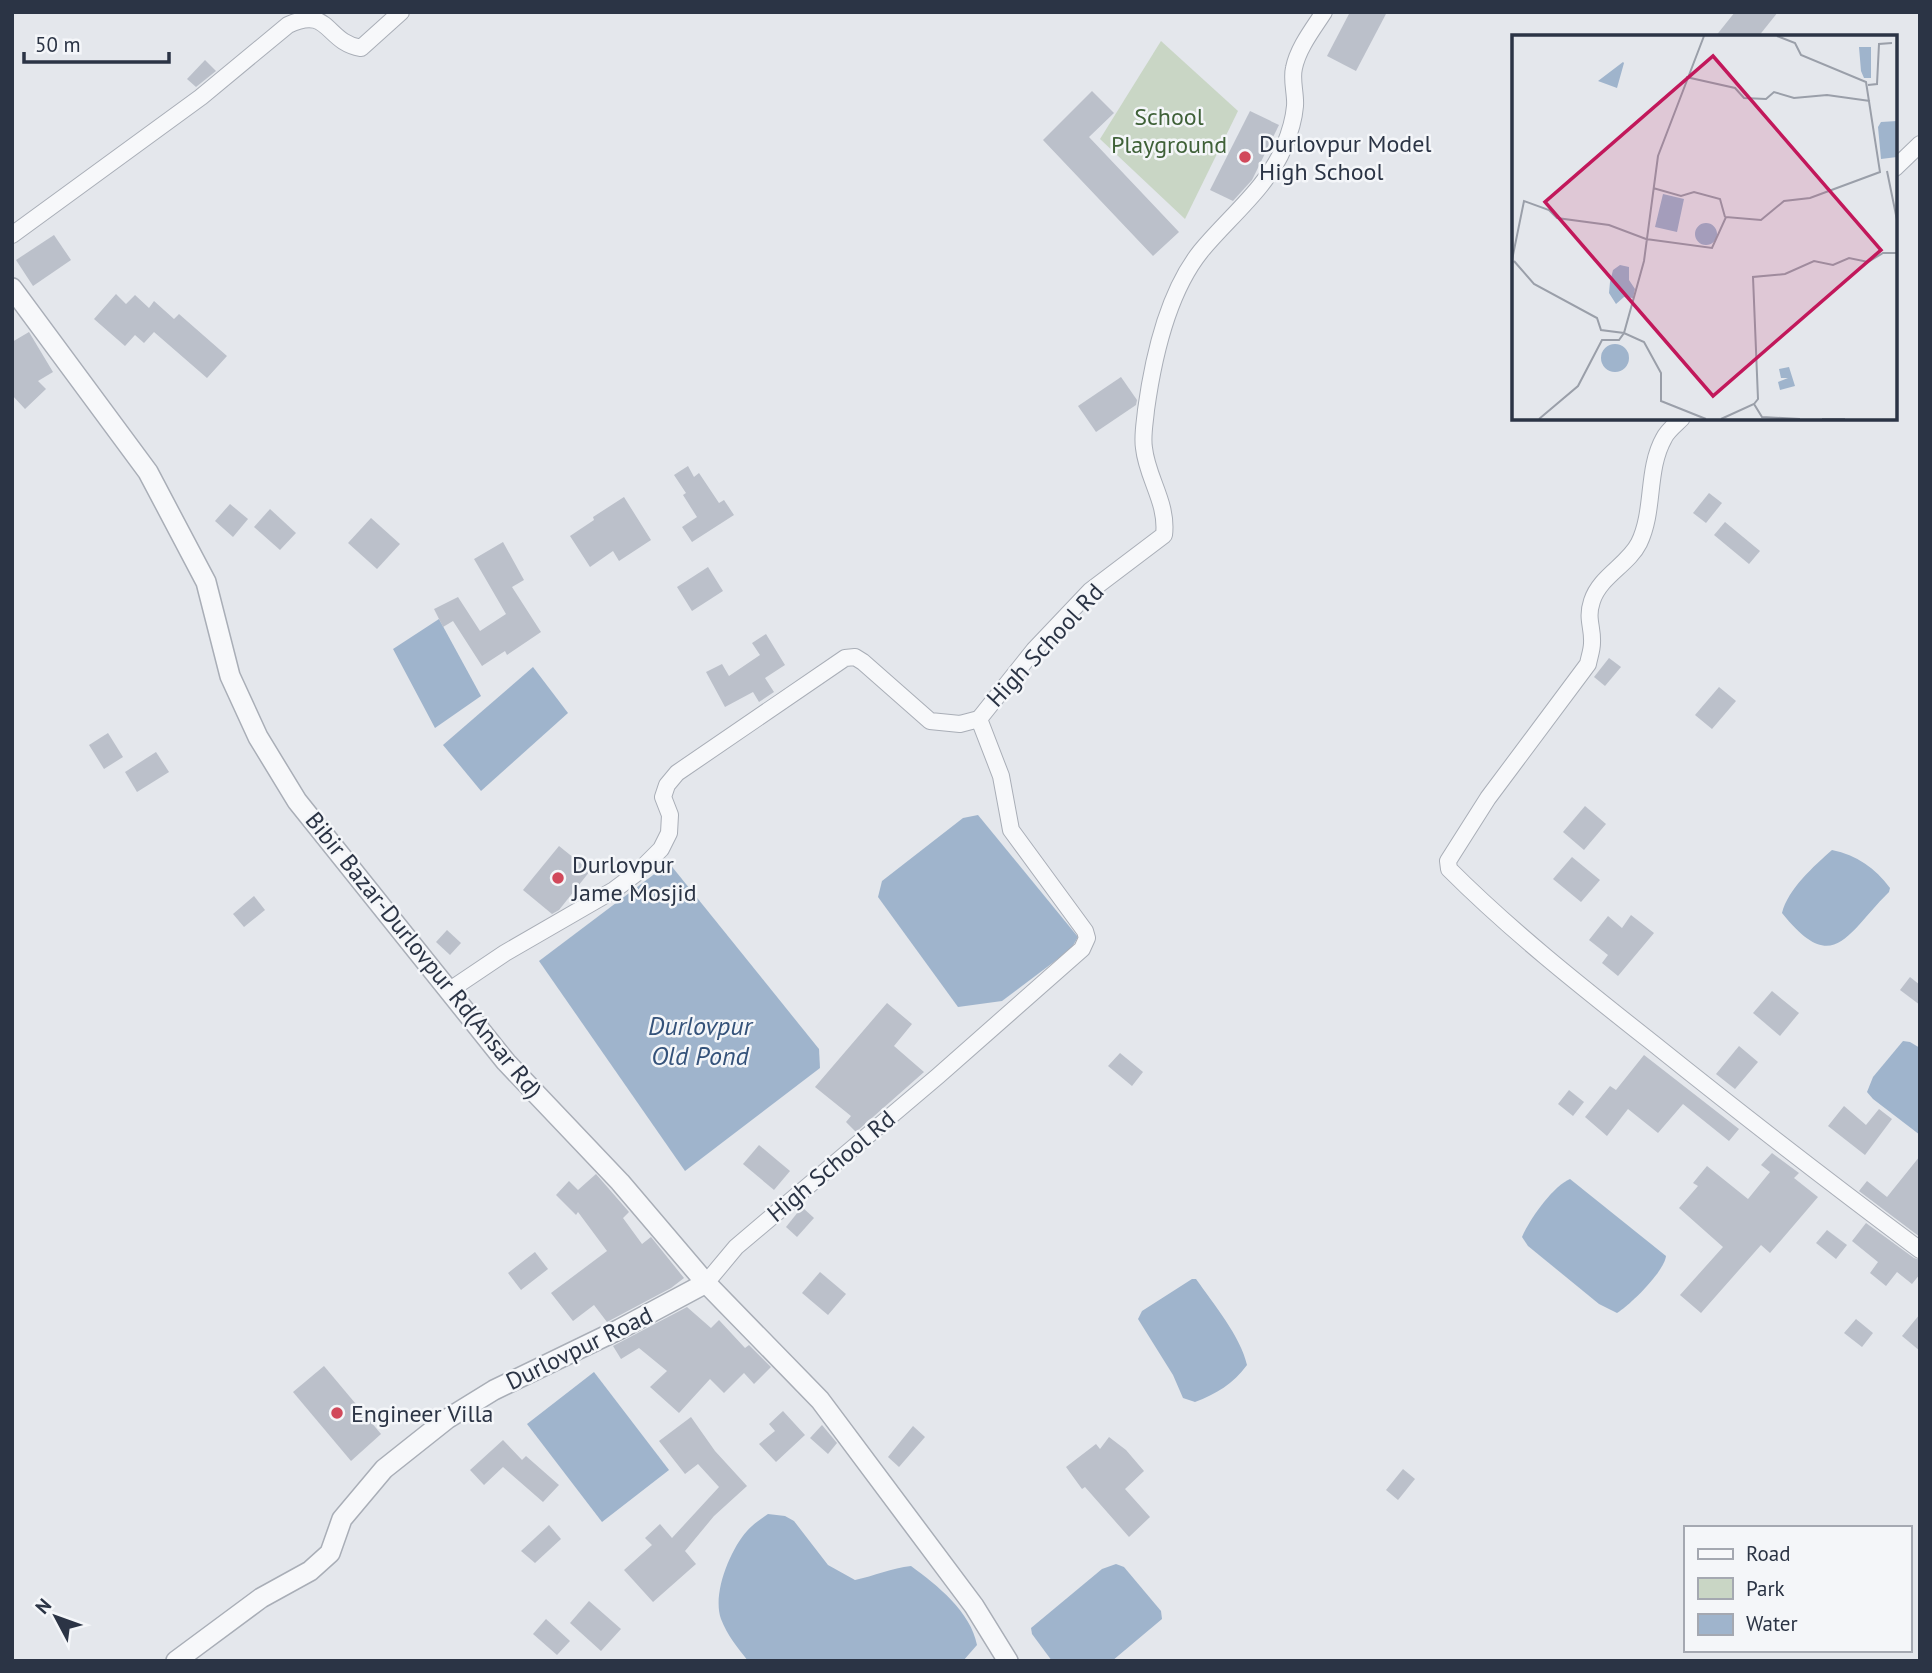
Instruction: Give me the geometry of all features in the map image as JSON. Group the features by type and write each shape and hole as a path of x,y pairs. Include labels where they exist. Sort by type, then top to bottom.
{"street":[{"path":"12,235 201,97 288,25 303,18 318,20 349,46 361,48 401,12"},
{"name":"High School Rd","path":"706,1283 736,1247 1082,949 1087,938 1085,931 1011,830 1001,776 979,719 1034,650 1090,591 1164,535 1166,521 1144,447 1153,367 1171,306 1199,253 1253,193 1284,147 1295,108 1294,69 1304,43 1324,12"},
{"path":"1897,166 1920,144"},
{"name":"Bibir Bazar-Durlovpur Rd(Ansar Rd)","path":"12,288 148,472 206,582 230,676 258,737 297,801 506,1062 620,1182 706,1283 820,1400 974,1606 1008,1661"},
{"path":"1680,420 1664,437 1652,475 1645,528 1638,545 1629,558 1607,577 1592,598 1587,617 1592,642 1588,664 1488,798 1448,861 1449,869 1481,900 1595,997 1816,1173 1920,1250"},
{"path":"450,990 505,953 614,890 638,872 661,849 669,833 670,816 663,797 667,785 677,773 845,658 855,657 863,662 930,720 960,724 979,719"},
{"name":"Durlovpur Road","path":"176,1661 261,1598 310,1571 330,1553 342,1519 384,1469 447,1419 494,1390 620,1329 706,1283"}],"green space":[{"name":"School Playground","path":"1161,41 1238,111 1185,219 1100,139"}],"water":[{"path":"439,619 481,696 435,728 393,649"},
{"path":"533,667 568,713 481,791 443,745"},
{"path":"978,815 1078,937 1071,949 1002,1001 958,1007 878,897 882,881 963,818"},
{"path":"1832,850 1865,863 1890,888 1850,934 1828,946 1815,943 1782,913 1796,887"},
{"name":"Durlovpur Old Pond","path":"669,863 819,1049 820,1068 685,1171 539,961"},
{"path":"1903,1041 1920,1048 1920,1135 1867,1092 1873,1077"},
{"path":"1570,1179 1666,1256 1653,1279 1617,1313 1599,1304 1528,1246 1522,1237 1542,1204"},
{"path":"1196,1279 1226,1320 1247,1365 1224,1388 1195,1402 1183,1398 1173,1375 1138,1319 1142,1311"},
{"path":"594,1372 669,1470 602,1522 527,1424"},
{"path":"768,1514 785,1516 794,1521 828,1565 855,1580 911,1566 952,1600 968,1621 977,1645 963,1661 748,1661 723,1625 719,1597 724,1573 734,1549 749,1529"},
{"path":"1116,1564 1124,1567 1161,1611 1162,1619 1112,1661 1052,1661 1032,1634 1031,1628 1102,1569"}],"building":[{"path":"1350,12 1387,12 1356,71 1327,56"},
{"path":"1735,12 1778,12 1760,35 1717,35"},
{"path":"205,60 216,71 196,87 187,79"},
{"path":"1092,91 1114,113 1089,137 1179,232 1153,256 1043,140"},
{"name":"Durlovpur Model High School","path":"1250,111 1279,125 1252,180 1233,201 1210,190"},
{"path":"54,235 71,260 33,286 16,260"},
{"path":"116,294 126,304 135,295 149,308 154,301 174,319 179,314 227,356 207,378 154,332 144,343 135,335 125,346 94,319"},
{"path":"29,332 53,372 38,381 46,389 25,409 12,395 12,342"},
{"path":"1121,377 1137,400 1136,405 1096,432 1078,406"},
{"path":"688,466 694,477 699,473 719,503 724,500 734,515 692,542 682,527 697,517 674,475"},
{"path":"1709,493 1722,503 1706,523 1693,513"},
{"path":"624,497 651,540 619,561 613,551 590,567 570,536"},
{"path":"230,504 248,519 233,537 215,521"},
{"path":"270,509 296,533 280,550 254,527"},
{"path":"371,518 400,544 377,569 348,543"},
{"path":"1725,522 1760,551 1749,564 1714,535"},
{"path":"503,542 524,580 512,587 541,632 507,655 505,651 482,666 453,621 443,627 434,609 458,597 480,631 506,614 474,559"},
{"path":"708,567 723,591 692,611 677,587"},
{"path":"766,634 785,665 765,678 774,692 759,702 753,692 725,707 706,672 722,664 729,676 760,655 752,643"},
{"path":"1609,658 1621,667 1605,686 1594,677"},
{"path":"1719,687 1736,701 1712,729 1695,715"},
{"path":"108,733 123,757 104,769 89,745"},
{"path":"156,752 169,772 137,792 125,772"},
{"path":"1585,806 1606,824 1584,850 1563,832"},
{"path":"559,846 590,871 559,910 552,914 523,890"},
{"path":"1572,857 1600,880 1581,902 1553,879"},
{"path":"254,896 265,910 244,927 233,914"},
{"path":"1631,915 1654,933 1618,976 1602,963 1608,955 1589,940 1608,916 1622,928"},
{"path":"447,930 461,943 450,955 436,942"},
{"path":"1910,977 1920,985 1920,1005 1900,990"},
{"path":"1772,991 1799,1013 1780,1036 1753,1013"},
{"path":"887,1003 912,1024 894,1046 924,1072 856,1132 846,1122 851,1116 815,1087"},
{"path":"1739,1046 1758,1062 1735,1089 1716,1074"},
{"path":"1120,1053 1143,1072 1132,1086 1108,1066"},
{"path":"1644,1055 1739,1129 1729,1141 1683,1104 1658,1133 1628,1109 1607,1136 1585,1117 1610,1086 1616,1090"},
{"path":"1569,1090 1584,1102 1573,1116 1558,1104"},
{"path":"1844,1106 1866,1125 1879,1109 1892,1119 1865,1155 1828,1126"},
{"path":"759,1145 790,1171 774,1190 743,1164"},
{"path":"1772,1153 1799,1173 1794,1178 1818,1197 1770,1253 1761,1245 1701,1313 1680,1295 1723,1247 1679,1208 1698,1186 1693,1183 1707,1166 1748,1199 1770,1172 1761,1165"},
{"path":"1920,1156 1920,1237 1859,1191 1867,1181 1887,1197"},
{"path":"596,1174 629,1212 623,1218 642,1244 651,1237 684,1278 671,1288 607,1322 594,1305 573,1321 551,1293 607,1251 578,1212 576,1215 556,1195 569,1181 578,1190"},
{"path":"802,1207 814,1218 797,1237 786,1227"},
{"path":"1866,1223 1920,1260 1920,1274 1912,1284 1897,1272 1886,1286 1870,1273 1878,1262 1852,1241"},
{"path":"1827,1230 1847,1245 1836,1259 1816,1243"},
{"path":"535,1252 548,1269 521,1290 508,1273"},
{"path":"820,1272 846,1294 828,1315 802,1293"},
{"path":"687,1307 711,1328 719,1320 745,1348 749,1345 771,1367 754,1384 744,1373 724,1393 710,1379 679,1413 650,1387 667,1371 639,1348 621,1359 613,1346"},
{"path":"1920,1314 1920,1351 1902,1336"},
{"path":"1856,1319 1873,1333 1862,1347 1844,1333"},
{"name":"Engineer Villa","path":"324,1366 381,1434 351,1461 293,1392"},
{"path":"783,1411 805,1435 776,1462 759,1444 775,1431 769,1424"},
{"path":"691,1417 715,1451 747,1486 714,1516 685,1551 696,1564 653,1602 624,1570 652,1545 645,1538 660,1524 672,1538 719,1487 698,1464 685,1474 659,1441"},
{"path":"822,1425 837,1443 828,1454 810,1438"},
{"path":"913,1426 925,1437 899,1467 888,1457"},
{"path":"1109,1437 1126,1450 1144,1471 1125,1489 1150,1517 1129,1537 1085,1487 1082,1489 1066,1467 1096,1444 1100,1449"},
{"path":"503,1440 522,1460 526,1456 559,1485 543,1502 503,1467 484,1485 470,1470"},
{"path":"1403,1469 1415,1479 1398,1500 1386,1490"},
{"path":"549,1525 561,1539 535,1563 521,1551"},
{"path":"589,1601 621,1629 601,1651 570,1623"},
{"path":"546,1619 570,1641 557,1655 533,1634"}],"place":[{"name":"Durlovpur Model High School","path":"1245,157"},
{"name":"Durlovpur Jame Mosjid","path":"558,878"},
{"name":"Engineer Villa","path":"337,1413"}]}
